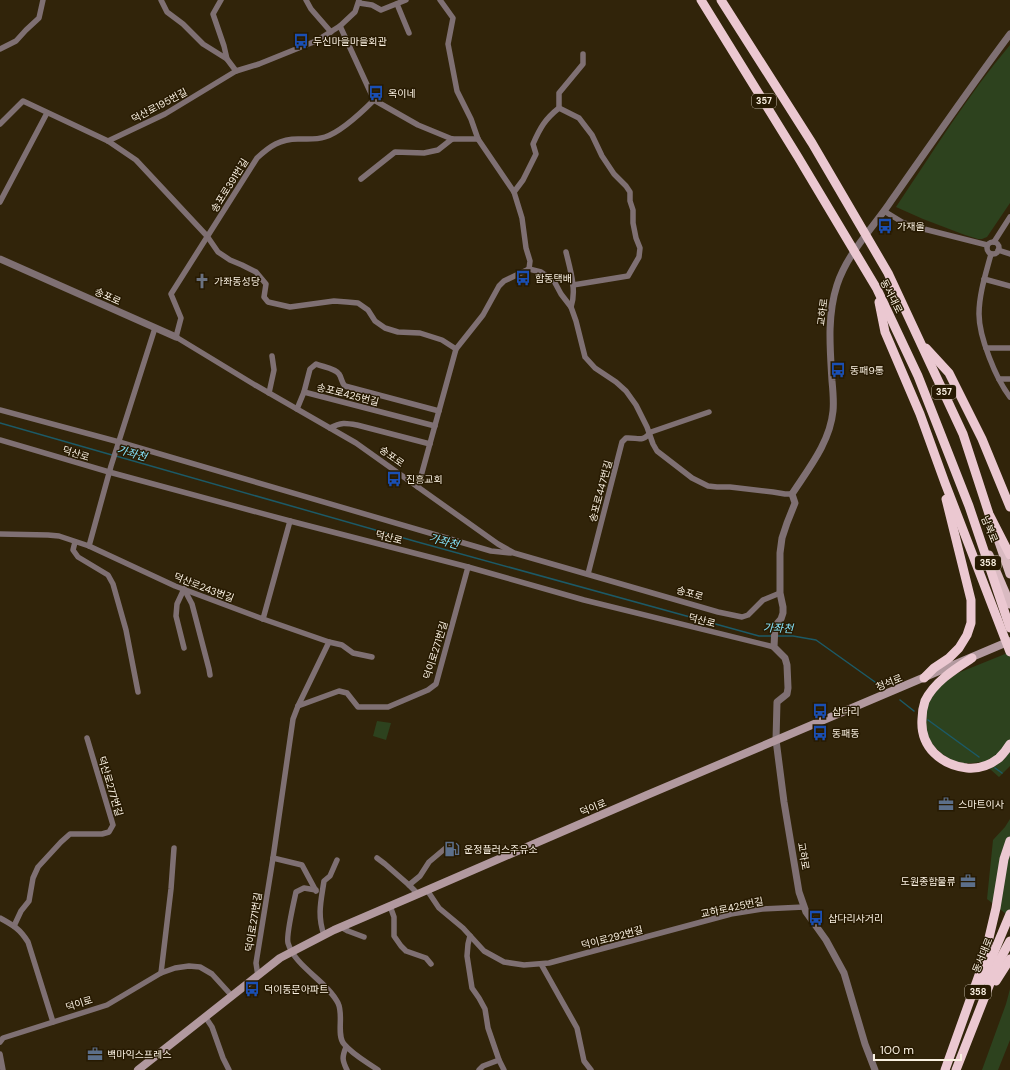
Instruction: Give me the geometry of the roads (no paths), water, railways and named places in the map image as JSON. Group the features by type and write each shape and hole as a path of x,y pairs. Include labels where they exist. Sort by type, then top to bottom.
{"highway":[{"name":"동서대로","path":"701,0 826,202 877,289 918,376 969,506 1006,624"},
{"name":"동서대로","path":"721,0 812,143 888,273 964,434 990,514 1010,555"},
{"path":"877,289 885,332 920,414 935,457 1006,624 1010,652"},
{"path":"920,342 949,373 982,439 1010,507"},
{"path":"924,678 934,668 949,658 958,648 967,635 971,623 972,600 935,457"},
{"path":"972,658 947,675 934,689 925,702 921,727 924,739 930,749 950,764 971,768 990,764 998,759 1010,744"},
{"path":"945,1070 979,975 996,908 1004,859 1010,841"},
{"name":"동서대로","path":"945,1070 1010,914"},
{"name":"동서대로","path":"956,1070 998,963 1010,941"},
{"path":"970,1033 994,985 1010,959"}],"main road":[{"name":"남북로","path":"969,506 1010,604"},
{"name":"남북로","path":"990,514 1010,574"},
{"name":"청석로","path":"776,740 1010,641"},
{"name":"덕이로","path":"138,1070 206,1018 280,958 291,952 341,927 776,740"}],"street":[{"path":"0,49 16,41 39,18 43,0"},
{"path":"160,0 166,12 183,24 203,44 227,59 236,71"},
{"path":"221,0 214,14 227,59"},
{"path":"306,0 331,32"},
{"path":"359,1 372,5 381,10 406,0"},
{"path":"440,0 453,18 448,44 457,91 471,119 478,139 514,192 522,218 526,248 530,261 529,269"},
{"name":"덕산로195번길","path":"108,141 165,114 236,71 259,64 316,40 331,32 355,12 359,1"},
{"path":"397,4 409,33"},
{"path":"340,26 374,100 418,125 452,139 478,139"},
{"name":"교하로","path":"792,494 816,458 829,430 834,398 830,316 837,284 843,271 851,255 1010,34"},
{"path":"559,108 559,93 583,64 583,54"},
{"name":"송포로391번길","path":"176,338 181,318 171,294 257,158 269,147 280,142 296,139 313,140 327,137 342,128 374,100"},
{"path":"0,124 22,101 108,141 136,160 207,236 218,252 230,260 242,264 256,272 266,284 264,297 268,302 290,307 334,301 358,304 368,310 375,321 384,328 398,332 420,333 442,340 456,349"},
{"path":"514,192 536,154 533,144 540,127 550,115 559,108"},
{"path":"559,108 579,118 592,134 602,156 614,174 630,192 630,201 633,210 633,223 640,248 639,257 628,276 573,285"},
{"path":"0,202 47,113"},
{"path":"361,179 395,152 424,153 438,150 452,139"},
{"path":"884,211 902,222 916,227 987,246"},
{"path":"991,254 987,251 989,242 994,242 1009,221"},
{"path":"994,242 998,245 998,250"},
{"path":"991,254 995,254 998,250"},
{"path":"998,250 1010,254"},
{"path":"566,252 573,285 571,307"},
{"path":"991,254 980,300 980,328 983,340 999,379 1010,397"},
{"name":"송포로","path":"0,259 176,338 269,394 356,443 498,544 514,553 718,612 742,617 748,615 763,600 780,593"},
{"path":"418,487 456,349 483,315 499,286 504,281 529,269 541,272 554,281 561,294 571,307 585,357 595,368 616,382 626,391 636,405 657,451 692,478 708,486 792,494 795,503 782,538 780,553 780,593 783,613 781,619 775,626 774,646"},
{"path":"984,279 1010,286"},
{"path":"89,546 109,472 154,328"},
{"path":"986,348 1010,348"},
{"path":"269,394 274,370 272,356"},
{"name":"송포로425번길","path":"435,426 304,392 310,369 316,364 336,371 341,376 341,382 345,386 439,411"},
{"path":"999,379 1010,378"},
{"path":"297,409 304,392"},
{"name":"덕산로","path":"0,410 491,551 514,553"},
{"name":"송포로447번길","path":"588,574 622,442 626,438 631,437 640,439 647,437 651,432 710,412"},
{"path":"330,428 337,424 357,424 430,444"},
{"name":"덕산로","path":"0,440 109,472 468,567 584,600 774,646"},
{"path":"263,619 290,521"},
{"name":"덕산로243번길","path":"0,534 59,536 89,546 184,589 263,619 329,642 342,645 353,653 372,657"},
{"path":"75,542 72,550 78,557 108,575 113,584 126,630 138,692"},
{"name":"덕이로271번길","path":"298,706 340,691 347,693 358,707 388,707 428,690 436,684 468,567"},
{"path":"184,589 177,604 176,616 184,648"},
{"path":"184,589 192,604 210,675"},
{"name":"덕이로271번길","path":"258,976 256,963 293,719 329,642"},
{"name":"교하로","path":"774,646 785,658 787,664 787,694 777,702 776,740 799,892 806,912 826,940 844,973 865,1044 875,1070"},
{"name":"덕산로277번길","path":"14,926 21,911 29,901 33,878 38,867 61,842 70,834 102,834 109,832 113,825 87,738"},
{"path":"409,885 420,876 429,862 448,846"},
{"path":"161,973 171,889 174,848"},
{"path":"273,858 302,865 316,890"},
{"path":"377,858 418,894"},
{"path":"324,935 320,925 322,892 324,881 330,876 337,860"},
{"path":"322,892 304,888 296,892 287,940 291,952 329,991 338,1003 341,1014 340,1032 342,1043 350,1051 378,1070"},
{"name":"덕이로292번길","path":"427,890 439,908 463,928 484,951 504,962 524,965 549,963 687,926"},
{"path":"390,906 394,917 394,936 401,946 406,951 426,958 431,964"},
{"name":"교하로425번길","path":"687,926 731,914 762,909 804,907"},
{"path":"0,918 22,932 28,942 53,1022"},
{"path":"341,927 364,936"},
{"path":"470,936 467,956 472,988 480,998 485,1009 488,1028 504,1070"},
{"path":"541,964 577,1028 584,1062 591,1070"},
{"name":"덕이로","path":"0,1042 3,1038 108,1005 161,973 175,968 189,966 200,967 212,974 232,996"},
{"path":"206,1018 212,1027 222,1058 229,1070"},
{"path":"346,1047 343,1062 347,1070"},
{"path":"0,1054 3,1070"},
{"path":"478,1070 483,1066 499,1060"}],"waterway":[{"name":"가좌천","path":"0,423 112,455"},
{"name":"가좌천","path":"116,456 414,541 759,636 771,636"},
{"name":"가좌천","path":"777,636 793,636 816,640 875,682"},
{"name":"가좌천","path":"900,700 914,711"},
{"name":"가좌천","path":"928,720 979,757"},
{"name":"가좌천","path":"995,768 1002,773"}],"place":[{"name":"두신마을마을회관","path":"301,41"},
{"name":"옥이네","path":"376,93"},
{"name":"가재울","path":"885,226"},
{"name":"합동택배","path":"523,278"},
{"name":"가좌동성당","path":"202,281"},
{"name":"동패9통","path":"838,370"},
{"name":"진흥교회","path":"394,479"},
{"name":"삽다리","path":"820,711"},
{"name":"동패동","path":"820,733"},
{"name":"스마트이사","path":"946,804"},
{"name":"운정플러스주유소","path":"452,849"},
{"name":"도원종합물류","path":"968,881"},
{"name":"삽다리사거리","path":"816,918"},
{"name":"덕이동문아파트","path":"252,989"},
{"name":"백마익스프레스","path":"95,1054"}]}
